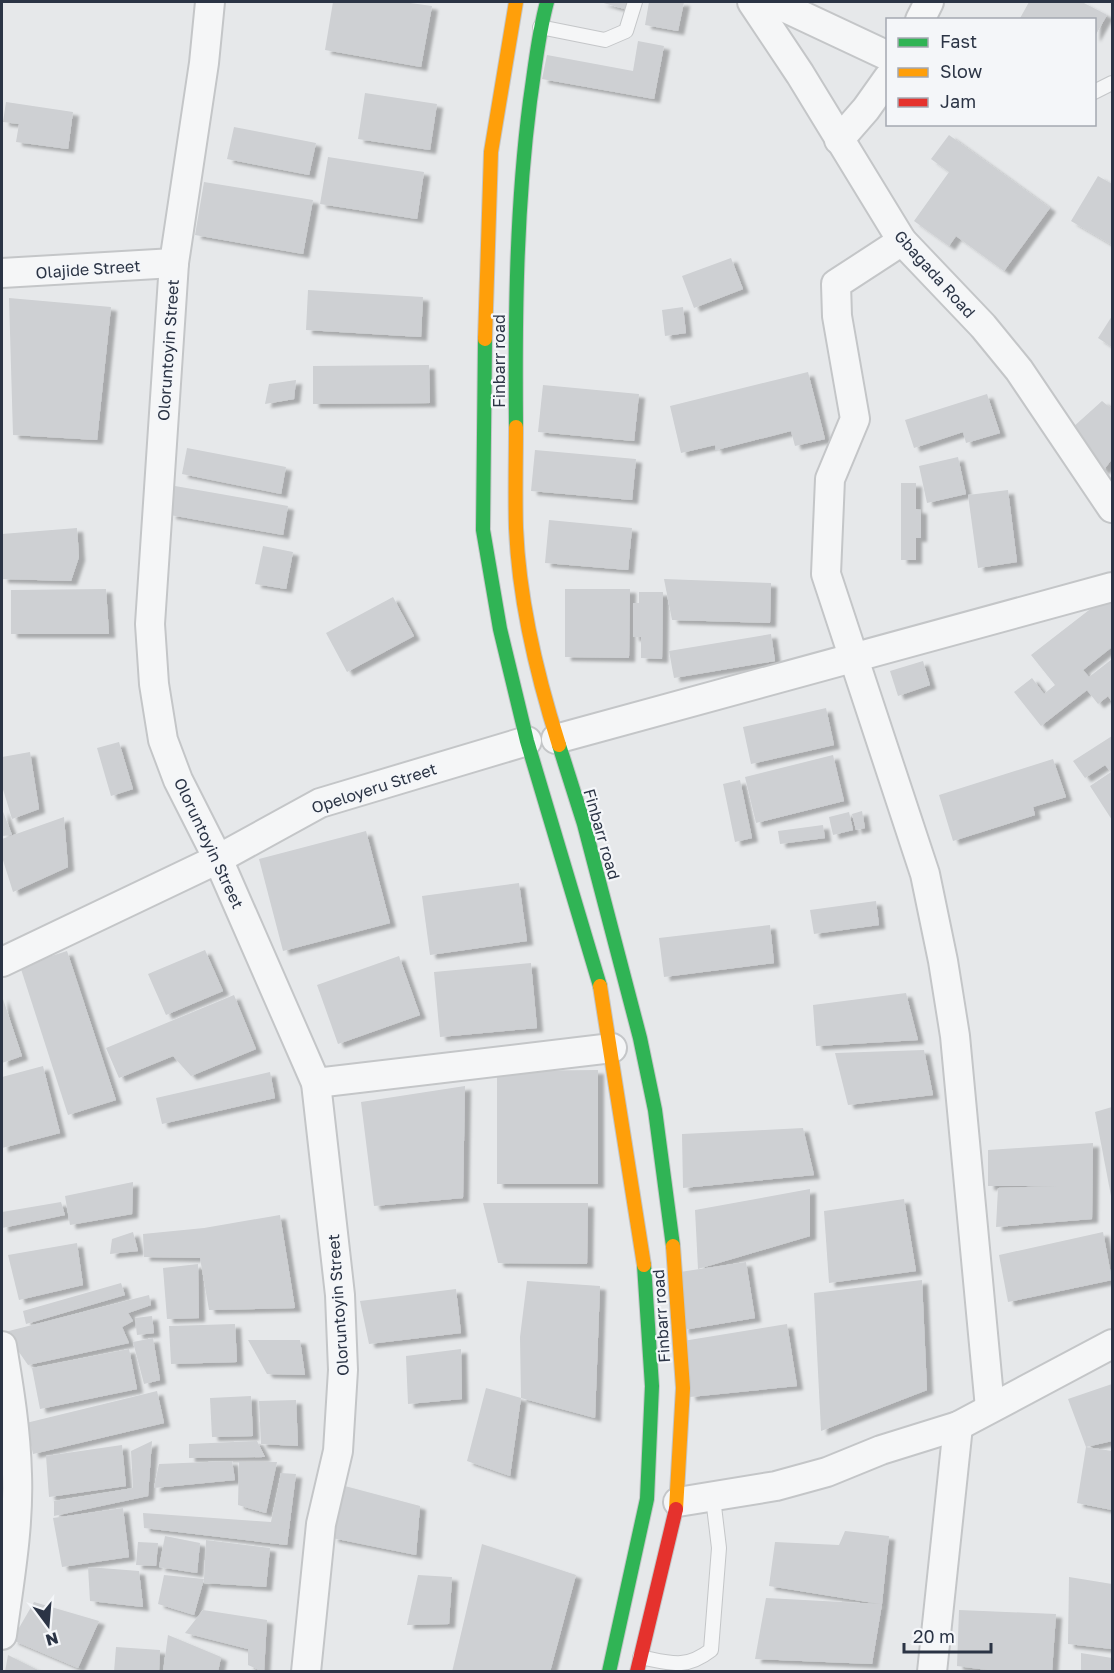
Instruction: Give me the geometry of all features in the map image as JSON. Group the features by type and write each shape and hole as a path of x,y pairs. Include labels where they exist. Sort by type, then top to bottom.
{"main road":[{"name":"Finbarr road","path":"516,2 491,152 485,276 499,530 501,630 527,741 599,981 612,1048 643,1246 652,1386 647,1499 609,1671"},
{"name":"Finbarr road","path":"547,2 540,27 523,154 499,530 529,629 543,694 590,846 640,1038 655,1110 673,1246 683,1388 678,1502 637,1671"}],"street":[{"name":"Oloruntoyin Street","path":"210,2 204,63 174,263 150,624 154,684 163,740 178,780 219,860 316,1083 340,1295 344,1370 339,1451 321,1524 306,1671"},
{"name":"Gbagada Road","path":"752,2 800,74 902,241 983,326 1019,370 1113,508"},
{"path":"773,2 886,55"},
{"path":"921,18 929,2"},
{"path":"839,140 866,109 886,81"},
{"path":"902,241 836,284 837,316 855,419 830,479 826,574 925,874 943,961 955,1036 990,1408"},
{"name":"Olajide Street","path":"2,273 174,263"},
{"path":"556,739 1113,587"},
{"name":"Opeloyeru Street","path":"2,962 219,860 320,802 527,741"},
{"path":"316,1083 612,1048"},
{"path":"678,1502 776,1486 826,1472 881,1450 958,1426 1113,1344"},
{"path":"2,1346 12,1403 17,1474 15,1536 2,1635"},
{"path":"932,1671 958,1426"}],"lane":[{"path":"540,27 558,25 605,40 616,38 626,31 635,2"},
{"path":"1096,92 1113,83"},
{"path":"640,1657 679,1665 697,1660 711,1650 719,1548 713,1498"}],"building":[{"path":"333,2 403,2 432,6 421,67 325,50"},
{"path":"600,2 631,2 628,10"},
{"path":"649,2 684,2 678,31 645,25"},
{"path":"1029,2 1082,2 1107,15 1096,34 1096,18 1020,18"},
{"path":"638,41 664,46 654,99 542,79 547,55 633,71"},
{"path":"365,93 437,104 430,150 358,139"},
{"path":"6,102 73,112 68,149 16,142 19,124 3,122"},
{"path":"234,127 316,143 309,175 227,159"},
{"path":"949,135 1050,208 1004,271 956,236 949,246 914,221 949,172 931,159"},
{"path":"328,157 424,172 417,219 320,204"},
{"path":"1098,176 1112,184 1112,245 1071,221"},
{"path":"204,182 313,200 303,254 195,235"},
{"path":"731,258 743,289 694,308 682,276"},
{"path":"308,290 423,297 421,337 306,330"},
{"path":"9,298 111,307 97,440 13,435"},
{"path":"683,307 686,333 665,336 662,310"},
{"path":"1112,316 1112,347 1098,338"},
{"path":"429,365 430,403 313,404 313,366"},
{"path":"808,372 825,439 795,446 791,431 716,450 715,445 681,453 670,406"},
{"path":"296,380 294,399 265,404 269,384"},
{"path":"543,385 639,394 634,441 538,432"},
{"path":"987,394 1000,433 966,443 963,432 914,448 905,420"},
{"path":"1102,401 1112,409 1112,459 1103,471 1072,428"},
{"path":"187,448 286,467 281,494 182,474"},
{"path":"535,450 636,459 632,500 531,491"},
{"path":"958,457 966,494 927,503 919,466"},
{"path":"901,483 916,483 916,509 921,510 921,538 916,538 916,560 901,560"},
{"path":"175,486 288,506 283,535 170,515"},
{"path":"1008,490 1017,562 978,568 968,495"},
{"path":"549,520 632,528 628,570 545,563"},
{"path":"77,528 79,557 71,581 2,579 2,534"},
{"path":"263,546 293,552 286,589 255,584"},
{"path":"664,579 771,583 770,623 672,620"},
{"path":"106,589 109,634 11,634 11,590"},
{"path":"565,589 630,589 629,658 565,657"},
{"path":"639,592 663,592 662,659 641,658 641,637 633,637 633,603 639,603"},
{"path":"1111,593 1112,647 1083,670 1089,677 1112,659 1112,702 1108,696 1098,704 1087,690 1041,726 1014,692 1032,678 1044,694 1055,685 1031,655"},
{"path":"393,597 414,636 347,672 326,633"},
{"path":"771,634 775,661 674,678 669,651"},
{"path":"923,661 930,685 898,696 890,671"},
{"path":"826,708 834,745 751,764 743,727"},
{"path":"1112,736 1112,820 1090,786 1111,772 1105,765 1085,778 1073,761"},
{"path":"119,742 133,789 111,796 97,748"},
{"path":"30,752 39,809 12,819 2,786 2,757"},
{"path":"833,755 844,801 756,823 745,777"},
{"path":"1053,759 1066,797 1033,807 1035,815 953,841 939,795"},
{"path":"740,780 752,838 735,842 723,784"},
{"path":"2,809 12,835 2,836"},
{"path":"862,811 865,828 856,830 852,814"},
{"path":"849,812 853,830 833,835 829,817"},
{"path":"64,817 68,867 13,892 2,857 2,839"},
{"path":"823,825 825,838 780,844 778,831"},
{"path":"366,831 390,923 283,951 259,859"},
{"path":"519,883 527,941 430,955 422,896"},
{"path":"876,901 879,925 814,934 810,910"},
{"path":"770,925 774,963 664,977 659,938"},
{"path":"205,950 223,991 166,1015 148,974"},
{"path":"67,951 116,1100 68,1115 20,966"},
{"path":"399,956 420,1015 338,1044 317,985"},
{"path":"531,963 537,1028 440,1037 434,972"},
{"path":"906,993 918,1040 816,1046 813,1005"},
{"path":"234,995 256,1049 191,1076 173,1056 119,1078 106,1048"},
{"path":"2,996 22,1056 2,1063"},
{"path":"924,1050 933,1095 848,1105 835,1053"},
{"path":"43,1066 60,1133 2,1148 2,1077"},
{"path":"598,1070 598,1184 497,1184 497,1071"},
{"path":"270,1072 275,1098 162,1124 156,1098"},
{"path":"465,1086 463,1198 374,1206 361,1102"},
{"path":"1112,1107 1112,1196 1111,1196 1095,1112"},
{"path":"803,1128 814,1175 683,1188 682,1134"},
{"path":"1093,1143 1092,1219 996,1227 998,1188 1056,1186 988,1186 988,1150"},
{"path":"133,1182 132,1214 70,1225 65,1196"},
{"path":"810,1189 810,1236 698,1269 695,1210"},
{"path":"904,1199 916,1271 829,1283 824,1211"},
{"path":"61,1202 65,1215 2,1228 2,1212"},
{"path":"483,1203 588,1203 587,1264 498,1263"},
{"path":"280,1215 295,1308 209,1310 200,1258 144,1257 143,1234 204,1228"},
{"path":"133,1232 138,1251 110,1254 112,1239"},
{"path":"1103,1232 1112,1280 1008,1302 999,1255"},
{"path":"77,1243 83,1285 19,1300 8,1255"},
{"path":"746,1262 755,1318 683,1330 680,1272"},
{"path":"198,1264 199,1318 167,1319 163,1268"},
{"path":"922,1280 927,1390 821,1431 814,1293"},
{"path":"527,1281 600,1286 595,1418 521,1398 520,1337"},
{"path":"121,1283 125,1295 26,1324 23,1311"},
{"path":"456,1289 461,1333 369,1344 360,1301"},
{"path":"149,1295 151,1305 128,1313 133,1321 122,1327 129,1343 28,1365 5,1332"},
{"path":"152,1316 154,1333 137,1335 135,1318"},
{"path":"235,1324 237,1362 171,1364 169,1326"},
{"path":"787,1324 797,1386 690,1397 683,1341"},
{"path":"153,1338 160,1380 144,1384 133,1342"},
{"path":"248,1340 300,1340 305,1375 267,1374"},
{"path":"129,1349 137,1389 40,1409 32,1368"},
{"path":"461,1349 462,1399 408,1404 406,1356"},
{"path":"1112,1384 1112,1441 1086,1447 1068,1399"},
{"path":"486,1388 521,1398 510,1476 467,1461"},
{"path":"157,1391 164,1423 33,1454 26,1423"},
{"path":"251,1396 253,1436 212,1437 210,1398"},
{"path":"296,1400 298,1446 261,1444 259,1401"},
{"path":"152,1441 148,1496 54,1516 54,1501 133,1488 131,1451"},
{"path":"257,1441 265,1457 189,1458 189,1444"},
{"path":"122,1445 126,1486 49,1497 46,1456"},
{"path":"1086,1447 1112,1451 1112,1510 1077,1503"},
{"path":"232,1461 235,1480 154,1488 159,1464"},
{"path":"239,1462 277,1462 266,1513 238,1505"},
{"path":"281,1473 296,1474 287,1545 144,1528 143,1513 271,1522"},
{"path":"341,1485 420,1506 416,1555 332,1538"},
{"path":"123,1508 129,1557 62,1567 53,1518"},
{"path":"845,1531 889,1536 882,1604 872,1664 755,1659 766,1598 880,1604 769,1586 775,1542 839,1545"},
{"path":"165,1536 200,1543 197,1573 159,1567"},
{"path":"206,1540 270,1548 266,1587 204,1583"},
{"path":"138,1542 158,1543 156,1566 136,1565"},
{"path":"482,1544 576,1575 550,1672 452,1672"},
{"path":"88,1567 139,1571 143,1607 90,1601"},
{"path":"164,1575 204,1579 194,1615 158,1604"},
{"path":"418,1575 452,1577 449,1624 407,1625"},
{"path":"1069,1577 1112,1584 1112,1649 1068,1644"},
{"path":"34,1602 99,1621 78,1668 12,1640"},
{"path":"203,1610 267,1620 264,1672 248,1665 248,1649 185,1633"},
{"path":"959,1610 1056,1614 1052,1672 1003,1672 957,1666"},
{"path":"168,1635 221,1657 218,1672 163,1672"},
{"path":"116,1647 160,1650 159,1672 114,1672"},
{"path":"1081,1653 1112,1658 1112,1672 1081,1672"},
{"path":"8,1655 42,1672 5,1672"}],"traffic: fast":[{"path":"516,427 519,223 530,101 547,2"},
{"path":"485,339 483,530 500,629 527,741 600,986"},
{"path":"559,745 584,824 640,1038 655,1110 673,1246"},
{"path":"609,1672 647,1499 652,1386 644,1265"}],"traffic: slow":[{"path":"485,339 491,152 516,2"},
{"path":"516,427 516,528 521,583 530,638 559,745"},
{"path":"600,986 644,1265"},
{"path":"673,1246 683,1388 676,1509"}],"traffic: jam":[{"path":"637,1672 676,1509"}]}
